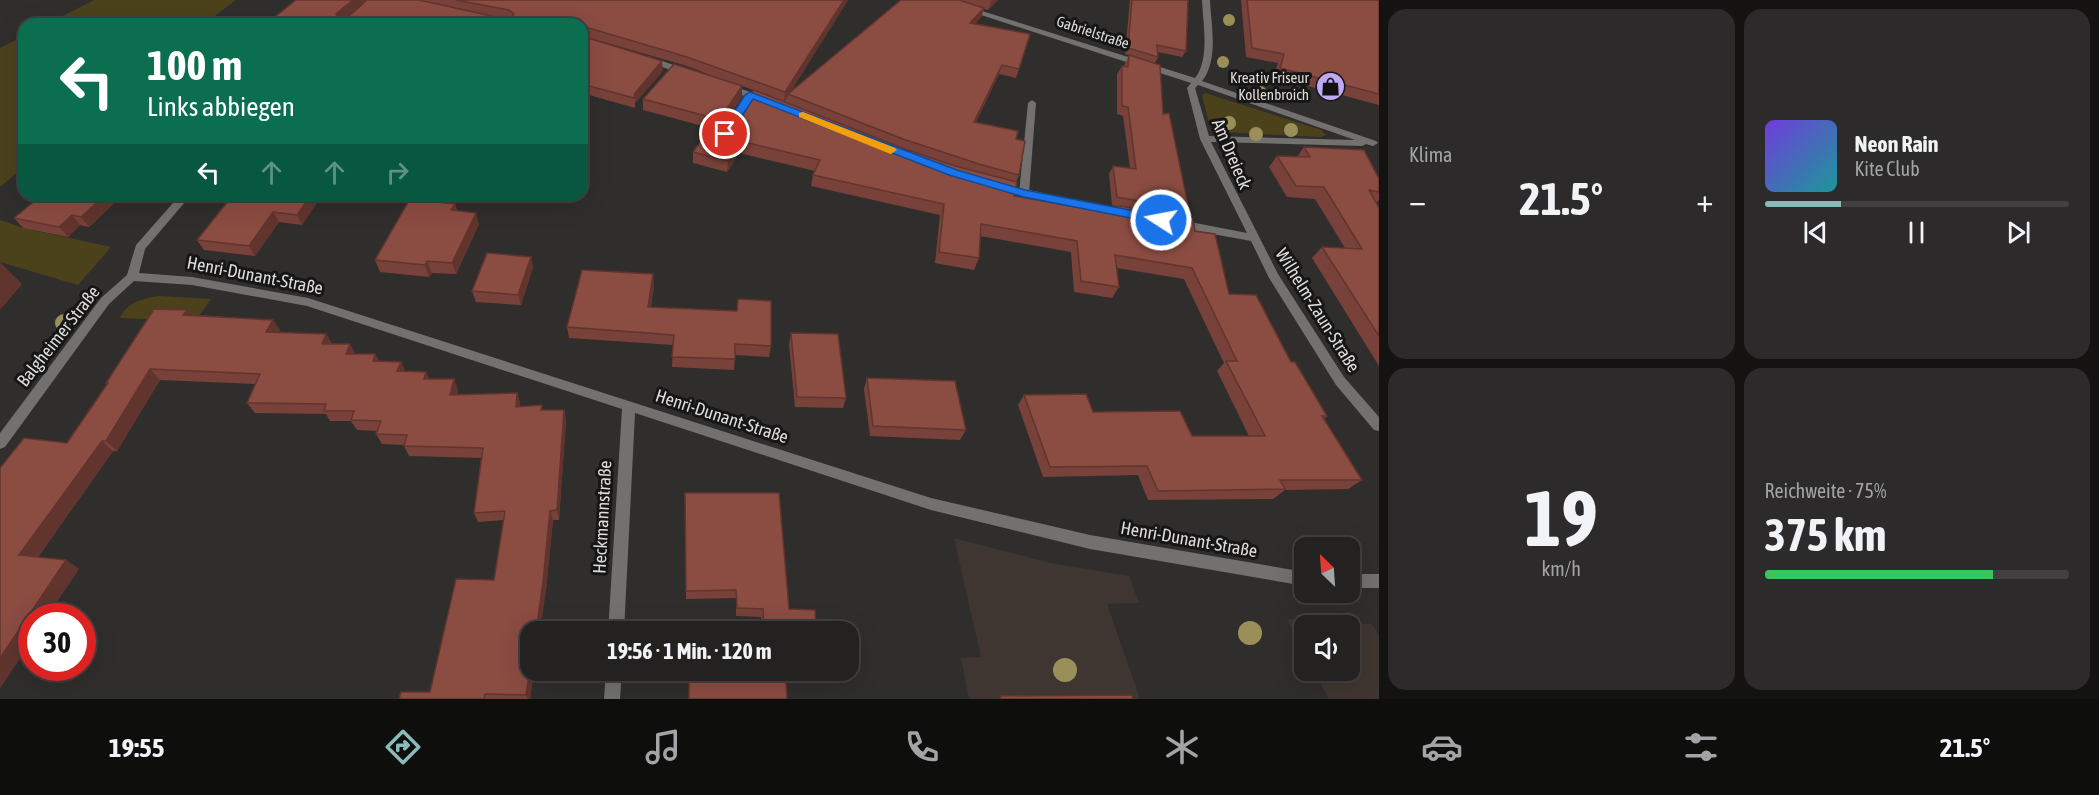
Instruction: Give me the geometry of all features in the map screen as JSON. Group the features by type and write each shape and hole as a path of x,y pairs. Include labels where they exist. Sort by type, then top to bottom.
{"street":[{"name":"Gabrielstraße","path":"939,0 1195,81 1376,143"},
{"path":"1195,81 1205,71 1208,44 1206,0"},
{"path":"636,55 670,72 695,76"},
{"name":"Am Dreieck","path":"1195,81 1191,88 1205,139 1252,238"},
{"path":"717,83 773,103"},
{"path":"725,134 750,95"},
{"path":"1024,193 1032,103"},
{"name":"Gabrielstraße","path":"1205,139 1376,143"},
{"path":"993,184 1024,193 1149,218"},
{"path":"132,277 140,248 181,201"},
{"path":"1172,222 1252,238"},
{"name":"Wilhelm-Zaun-Straße","path":"1252,238 1302,324 1340,381 1379,426"},
{"name":"Henri-Dunant-Straße","path":"132,277 192,281 308,302 931,504 1090,542 1294,577"},
{"name":"Balgheimer Straße","path":"0,443 105,301 132,277"},
{"name":"Heckmannstraße","path":"617,621 629,406"},
{"path":"1360,581 1379,581"},
{"path":"612,699 613,681"}],"shaded area":[{"path":"94,0 236,0 212,18 59,18"},
{"path":"18,39 18,172 0,187 0,48"},
{"path":"1205,93 1321,130 1326,135 1321,137 1220,132 1210,125 1202,96"},
{"path":"0,220 23,228 111,247 78,285 0,262"},
{"path":"158,296 211,299 195,321 120,318 130,305"},
{"path":"954,538 1050,563 1129,576 1139,603 1107,604 1140,699 969,699 961,658 981,657"},
{"path":"1287,619 1294,620 1294,632"},
{"path":"1360,624 1372,624 1379,635 1379,699 1329,699 1319,681 1360,681"}],"building":[{"path":"296,0 353,0 336,14 338,17 348,17 367,0 419,0 496,17 512,17 514,14 509,10 456,0 844,0 785,92 687,57 588,28 588,18 274,18"},
{"path":"901,0 959,0 984,8 970,23 1030,34 1019,69 1002,65 974,122 1018,131 1016,139 1025,141 1019,175 903,139 788,94"},
{"path":"1132,0 1188,0 1186,51 1157,45 1158,57 1128,48"},
{"path":"1247,0 1379,0 1379,94 1280,68 1284,54 1252,48"},
{"path":"588,38 662,61 635,93 634,98 588,86"},
{"path":"1129,55 1160,65 1163,114 1169,113 1189,210 1117,197 1113,166 1136,169 1128,107 1122,106 1122,66 1128,67"},
{"path":"674,64 742,86 719,121 725,127 732,123 754,90 905,149 955,166 1017,182 1014,196 1121,215 1120,206 1193,219 1195,231 1215,234 1229,294 1256,295 1291,362 1295,362 1327,416 1322,416 1362,480 1280,480 1285,489 1158,491 1147,466 1050,467 1024,395 1086,394 1093,412 1180,411 1192,436 1265,436 1226,361 1237,361 1192,268 1115,255 1119,287 1081,281 1077,241 981,224 979,258 939,252 944,204 813,175 820,160 740,141 728,161 693,152 717,119 643,99"},
{"path":"1304,147 1364,150 1379,179 1379,192 1369,190 1379,208 1379,336 1322,247 1362,249 1324,187 1296,186 1277,156 1310,157"},
{"path":"35,201 98,201 81,217 72,215 59,227 14,218"},
{"path":"228,201 307,201 297,215 273,212 249,246 197,240"},
{"path":"409,201 455,204 451,210 476,213 452,263 427,261 425,265 375,260"},
{"path":"487,253 531,257 518,295 472,291"},
{"path":"582,270 653,274 648,307 737,311 738,299 771,301 771,346 735,344 735,359 672,357 674,335 567,327"},
{"path":"154,309 187,310 183,315 273,320 266,332 326,334 322,344 350,344 346,354 375,354 373,361 401,362 397,371 426,372 424,379 454,379 450,395 517,393 516,407 542,405 541,410 564,410 557,510 550,511 538,621 520,621 520,681 528,681 526,695 485,694 484,699 399,699 401,692 430,692 456,579 494,580 505,511 474,513 483,448 404,446 407,435 376,434 381,421 351,420 354,411 324,411 326,404 247,403 260,374 150,369 106,441 102,441 19,555 66,560 37,603 18,603 18,631 0,658 0,468 24,438 67,443 108,383 106,383"},
{"path":"791,333 838,334 846,398 797,397"},
{"path":"867,378 955,381 966,430 873,426"},
{"path":"685,493 779,493 789,609 815,610 816,621 764,621 763,609 737,608 736,590 686,591"},
{"path":"689,681 786,681 787,699 689,699"},
{"path":"1132,695 1133,699 1001,699 1000,696"}],"slow traffic":[{"path":"803,115 891,150"}],"place":[{"name":"Kreativ Friseur Kollenbroich","path":"1330,86"}],"route":[{"path":"725,134 750,95 889,150 953,172 1024,193 1161,220"}]}
